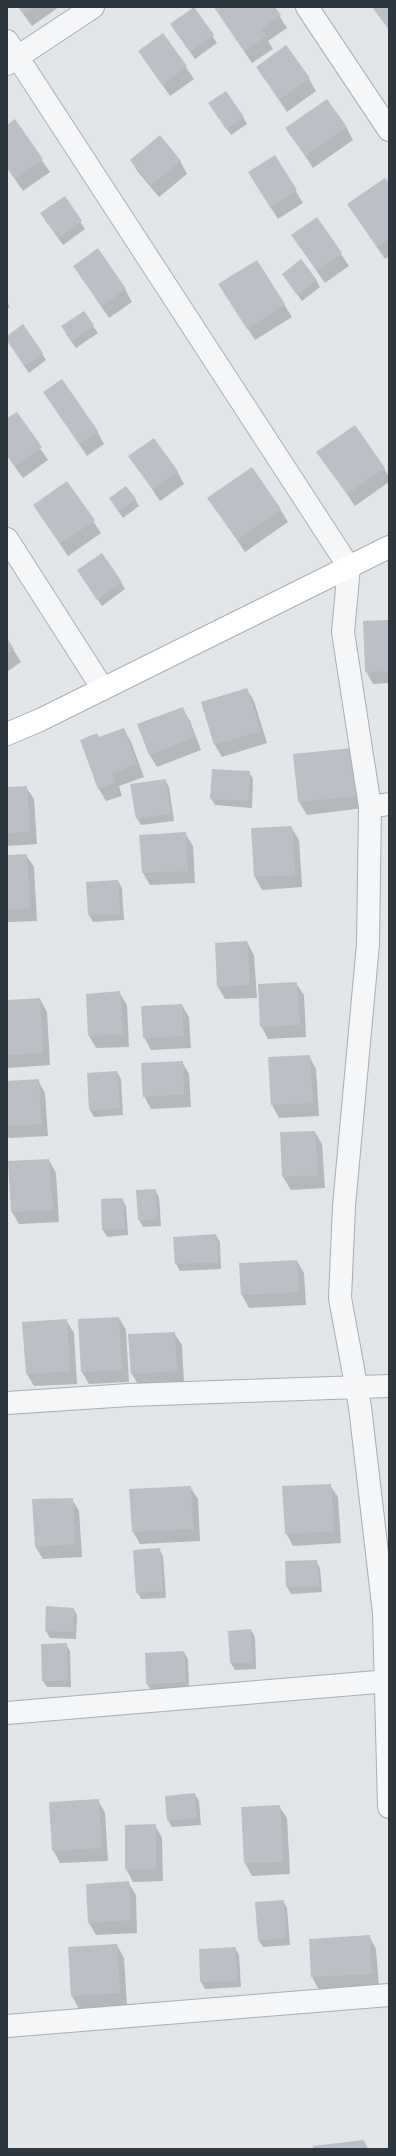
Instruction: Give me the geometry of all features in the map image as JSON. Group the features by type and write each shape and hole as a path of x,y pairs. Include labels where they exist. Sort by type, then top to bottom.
{"main road":[{"path":"7,734 103,689 389,547"}],"street":[{"path":"93,7 11,54 349,567 343,632 379,806 344,1206 340,1298 357,1389 384,1613 388,1681 389,1807"},
{"path":"307,7 389,130"},
{"path":"7,539 103,689"},
{"path":"7,1403 129,1395 357,1389 389,1386"},
{"path":"7,1713 388,1681"},
{"path":"7,2026 389,1995"}],"building":[{"path":"19,7 34,7 24,14"},
{"path":"194,7 214,35 190,52 170,24"},
{"path":"214,7 275,7 281,15 261,29 266,36 244,51"},
{"path":"372,7 389,7 389,30"},
{"path":"163,33 187,66 162,85 138,51"},
{"path":"286,45 310,78 279,100 256,67"},
{"path":"226,91 244,117 226,129 208,103"},
{"path":"327,99 347,127 305,156 285,128"},
{"path":"15,119 43,159 15,179 7,168 7,125"},
{"path":"160,135 181,161 151,185 130,160"},
{"path":"275,155 297,190 270,207 248,172"},
{"path":"385,178 389,183 389,239 377,247 347,204"},
{"path":"65,196 82,221 58,238 40,213"},
{"path":"317,217 342,253 317,271 291,235"},
{"path":"98,248 126,289 101,306 73,266"},
{"path":"301,259 317,280 297,295 282,274"},
{"path":"257,260 285,304 247,329 218,284"},
{"path":"84,311 94,325 72,342 61,326"},
{"path":"23,324 43,353 25,366 7,341 7,336"},
{"path":"62,379 98,431 79,444 43,392"},
{"path":"17,412 42,447 15,466 7,455 7,418"},
{"path":"355,425 385,468 347,494 316,452"},
{"path":"154,438 178,471 152,489 128,456"},
{"path":"252,467 281,509 237,540 207,498"},
{"path":"67,481 95,520 60,544 33,505"},
{"path":"126,486 136,499 118,511 109,498"},
{"path":"102,553 122,582 97,600 77,570"},
{"path":"389,620 389,671 365,672 363,621"},
{"path":"7,638 14,649 7,654"},
{"path":"247,688 261,731 214,745 201,702"},
{"path":"183,707 195,737 149,755 137,724"},
{"path":"124,728 137,764 112,773 115,783 98,789 80,740 97,733 99,737"},
{"path":"352,748 358,796 298,802 293,754"},
{"path":"212,769 250,771 248,801 210,799"},
{"path":"166,779 170,814 136,819 130,784"},
{"path":"27,786 30,832 7,833 7,787"},
{"path":"292,826 295,875 254,877 251,828"},
{"path":"186,832 188,871 142,873 139,835"},
{"path":"27,854 30,908 7,910 7,855"},
{"path":"118,880 120,914 88,915 86,882"},
{"path":"247,941 250,985 217,987 215,943"},
{"path":"297,982 300,1025 260,1027 258,984"},
{"path":"120,991 123,1034 88,1036 86,994"},
{"path":"40,998 43,1053 7,1055 7,1000"},
{"path":"182,1004 184,1036 143,1038 141,1006"},
{"path":"310,1055 313,1103 271,1105 268,1057"},
{"path":"183,1061 184,1094 143,1097 141,1063"},
{"path":"117,1071 120,1108 89,1110 87,1073"},
{"path":"39,1079 41,1124 7,1126 7,1081"},
{"path":"315,1131 318,1175 282,1177 280,1132"},
{"path":"49,1159 53,1210 11,1212 8,1161"},
{"path":"156,1189 157,1219 138,1220 136,1190"},
{"path":"123,1198 125,1229 102,1230 101,1199"},
{"path":"216,1234 218,1262 175,1264 173,1237"},
{"path":"297,1260 299,1292 241,1295 239,1263"},
{"path":"119,1317 122,1370 81,1372 78,1319"},
{"path":"67,1319 70,1371 26,1374 22,1322"},
{"path":"175,1332 177,1371 131,1374 128,1334"},
{"path":"331,1484 334,1531 285,1534 282,1486"},
{"path":"191,1486 193,1529 132,1532 129,1489"},
{"path":"73,1498 75,1544 35,1547 32,1499"},
{"path":"160,1548 163,1591 136,1593 133,1550"},
{"path":"317,1560 319,1586 286,1587 285,1561"},
{"path":"46,1606 74,1608 73,1632 45,1631"},
{"path":"251,1629 253,1663 230,1663 228,1631"},
{"path":"67,1643 68,1680 42,1681 41,1644"},
{"path":"184,1651 186,1682 146,1684 145,1653"},
{"path":"195,1793 197,1818 167,1821 165,1796"},
{"path":"99,1799 102,1848 52,1851 49,1802"},
{"path":"280,1805 283,1862 244,1863 241,1807"},
{"path":"156,1824 156,1869 125,1869 125,1825"},
{"path":"129,1881 131,1920 88,1923 86,1884"},
{"path":"284,1900 286,1938 258,1941 255,1902"},
{"path":"370,1935 372,1974 311,1977 309,1939"},
{"path":"117,1944 120,1993 71,1996 68,1947"},
{"path":"236,1947 237,1981 200,1982 199,1949"},
{"path":"364,2140 365,2149 313,2149 313,2146"}]}
